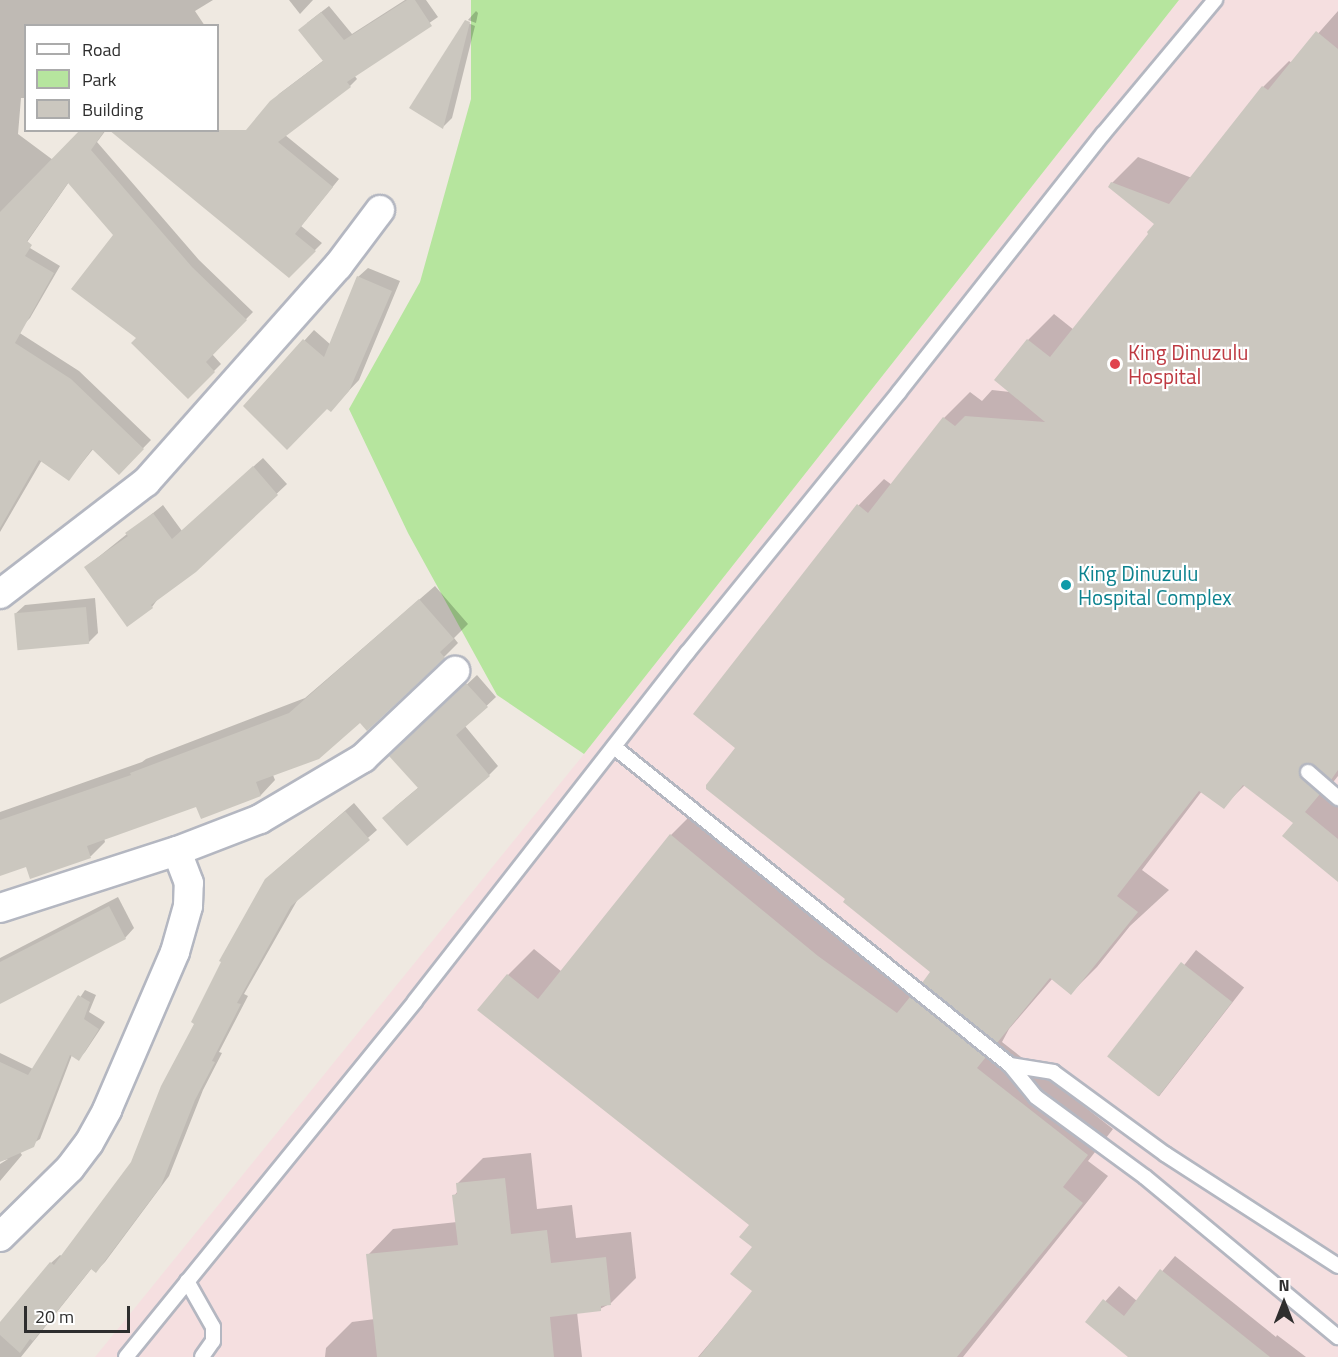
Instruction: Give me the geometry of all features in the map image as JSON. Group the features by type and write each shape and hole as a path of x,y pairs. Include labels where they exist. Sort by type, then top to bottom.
{"street":[{"path":"0,594 146,482 338,266 380,210"},
{"path":"0,908 177,851 260,819 363,758 455,671"},
{"path":"0,1238 70,1168 89,1143 106,1110 175,952 182,929 188,906 189,883 177,851"}],"lane":[{"path":"126,1357 422,992 614,747 1103,134 1215,0"},
{"path":"614,747 1010,1065 1036,1097 1145,1177 1338,1337"},
{"path":"1308,772 1338,798"},
{"path":"1010,1065 1053,1072 1165,1154 1338,1266"},
{"path":"187,1281 213,1327 213,1341 202,1357"}],"shaded area":[{"name":"King Dinuzulu Hospital","path":"1179,0 1338,0 1338,1357 95,1357 584,754"}],"green space":[{"path":"471,0 1179,0 584,754 497,695 408,533 349,409 420,282 471,99"}],"building":[{"path":"407,0 415,0 432,26 347,82 351,87 278,142 333,187 295,234 316,251 289,278 111,132 246,130 270,101 323,61 298,30 321,12 344,40"},
{"path":"465,20 470,22 443,129 409,108"},
{"name":"King Dinuzulu Hospital Complex","path":"1316,31 1338,49 1338,770 1331,780 1310,763 1305,764 1299,771 1302,778 1320,794 1305,812 1338,839 1338,882 1282,836 1293,823 1243,785 1224,809 1199,791 1117,896 1138,912 1071,995 1050,978 997,1043 922,983 930,972 843,902 845,899 706,789 706,785 735,748 693,714 857,504 868,513 943,417 955,426 965,416 1045,422 994,380 1027,339 1050,357 1154,224 1108,187 1111,182 1169,204 1262,86 1268,90"},
{"path":"78,132 104,132 91,150 192,267 247,320 206,362 215,372 188,399 131,343 136,338 71,289 113,235 68,183 27,241 32,245 25,256 54,273 15,343 71,379 144,449 119,475 92,449 69,481 39,460 0,528 0,212"},
{"path":"357,276 392,291 349,391 331,412 327,409 287,450 243,406 303,339 324,357"},
{"path":"253,466 278,495 196,572 151,605 153,608 127,627 84,567 128,536 125,533 153,513 172,539"},
{"path":"419,599 454,639 440,652 445,658 367,731 360,723 319,759 256,782 261,796 201,819 196,807 87,846 91,858 30,879 26,867 0,876 0,820 131,775 130,773 289,713"},
{"path":"86,607 89,644 17,650 14,613"},
{"path":"466,683 488,707 456,735 490,776 407,846 382,818 418,788 389,756"},
{"path":"345,811 370,840 291,906 237,1003 241,1004 212,1061 215,1062 195,1100 161,1186 96,1273 91,1269 33,1341 30,1339 20,1353 0,1335 0,1322 50,1262 54,1265 131,1162 161,1086 194,1024 191,1022 221,962 219,961 265,879"},
{"path":"670,834 818,956 897,1013 910,997 986,1057 977,1068 1088,1155 1063,1187 1083,1203 957,1357 699,1357 752,1291 730,1274 752,1247 739,1237 749,1225 477,1010 507,974 538,999"},
{"path":"109,906 126,939 0,1004 0,962"},
{"path":"1181,962 1232,1002 1158,1097 1107,1057"},
{"path":"78,995 90,1002 84,1019 99,1029 79,1061 70,1055 34,1147 0,1162 0,1062 28,1075"},
{"path":"505,1178 511,1234 547,1230 551,1263 606,1257 611,1305 601,1306 601,1311 550,1317 554,1357 377,1357 366,1254 458,1245 452,1195 457,1194 456,1183"},
{"path":"1160,1269 1270,1357 1128,1357 1085,1322 1103,1299 1124,1316"}],"place":[{"name":"King Dinuzulu Hospital","path":"1115,364"},
{"name":"King Dinuzulu Hospital Complex","path":"1066,585"}]}
